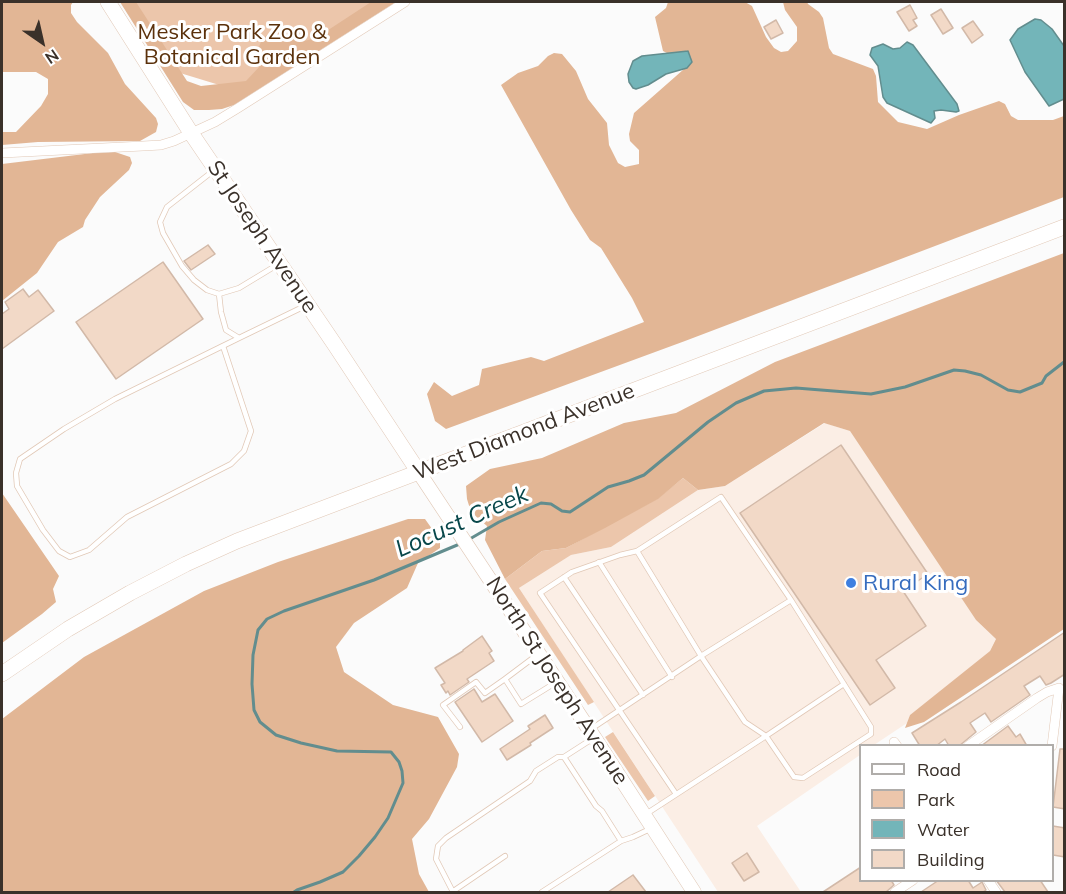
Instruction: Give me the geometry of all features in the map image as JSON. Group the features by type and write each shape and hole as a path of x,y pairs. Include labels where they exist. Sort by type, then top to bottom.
{"main road":[{"name":"St Joseph Avenue","path":"108,2 215,170 418,471"},
{"name":"West Diamond Avenue","path":"2,674 91,615 177,568 214,551 418,471 1065,227"},
{"name":"North St Joseph Avenue","path":"418,471 694,892"}],"street":[{"path":"2,153 161,145 174,141 215,122 405,2"},
{"path":"971,744 1037,698 1059,688 1052,744"},
{"path":"896,892 910,882"}],"lane":[{"path":"215,170 167,207 160,222 163,233 182,266 207,290 219,294 239,288 280,264"},
{"path":"219,294 226,330 239,338"},
{"path":"223,346 251,431 244,451 231,464 127,517 89,550 70,557 59,551 43,530 17,486 16,473 20,459 64,429 115,399 239,338 308,305"},
{"path":"637,551 701,656 745,722 766,736 795,777 803,778 870,734 871,727 791,600 721,497 637,551 572,572 540,593 676,794"},
{"path":"599,562 672,676"},
{"path":"564,577 643,695"},
{"path":"505,856 452,892 436,859 438,846 446,838 530,781 536,771 558,757 564,757 619,711 791,600"},
{"path":"460,727 443,705 476,682 485,693 539,654"},
{"path":"505,679 521,704 557,682"},
{"path":"644,815 844,684"},
{"path":"564,757 621,841"},
{"path":"542,892 621,841 652,828"}],"shaded area":[{"path":"2,2 73,2 71,13 108,53 125,84 156,118 158,124 156,132 140,141 38,142 2,145 2,132 16,132 41,106 48,94 48,79 36,72 2,72"},
{"path":"120,2 136,2 187,81 201,86 246,81 261,65 257,52 262,39 273,30 287,34 300,42 316,38 371,2 396,2 234,105 222,109 194,110 183,102"},
{"path":"668,2 745,2 752,6 766,37 774,48 781,52 788,51 797,41 797,27 785,10 783,2 807,2 823,18 829,48 833,54 873,69 876,76 878,102 898,122 927,129 999,101 1005,104 1011,116 1018,120 1053,120 1064,116 1064,197 446,429 435,421 427,394 434,382 452,396 479,385 482,369 531,357 544,361 644,322 601,248 590,240 571,210 501,85 518,73 538,66 548,56 554,53 562,54 576,71 588,99 607,123 609,145 618,163 625,167 639,164 639,150 630,141 629,134 634,113 692,62 679,52 669,54 663,51 655,17 666,8"},
{"path":"115,152 130,157 132,163 129,170 100,197 83,227 58,242 37,273 2,301 2,164"},
{"path":"1064,253 1064,629 924,722 905,728 910,715 990,651 996,639 976,620 850,431 824,423 725,486 698,490 683,478 658,499 605,528 566,548 542,551 505,579 485,540 487,526 471,512 467,499 466,486 490,469 542,458 624,423 676,413 775,362"},
{"path":"825,423 850,431 976,620 996,639 990,651 910,715 907,723 876,744 859,744 859,756 757,826 801,892 718,892 519,588 571,555 611,547 698,490 725,486"},
{"path":"2,493 59,576 53,589 56,602 2,643"},
{"path":"408,519 425,519 440,540 440,548 418,563 407,588 354,623 336,647 344,672 393,705 438,717 459,754 457,767 429,819 412,839 419,874 429,892 2,892 2,719 84,657 204,591 278,562"}],"green space":[{"name":"Mesker Park Zoo & Botanical Garden","path":"133,2 380,2 239,91 180,73"},
{"path":"683,478 698,490 611,547 571,555 519,588 594,702 588,705 505,579 542,551 566,548 657,499"},
{"path":"613,732 655,796 648,801 605,737"}],"water":[{"path":"1035,19 1041,20 1052,29 1064,46 1064,99 1049,106 1025,72 1010,40 1018,29"},
{"path":"907,42 913,45 957,104 959,111 934,111 935,118 931,123 887,103 883,97 878,66 870,55 872,48 883,44 893,49 900,48"},
{"path":"688,51 692,62 687,68 666,74 636,89 629,82 628,74 633,61 642,56"}],"building":[{"path":"910,5 917,18 913,20 917,26 909,31 897,12"},
{"path":"941,9 953,28 943,34 931,15"},
{"path":"776,20 783,33 771,39 764,27"},
{"path":"973,21 983,35 972,43 962,28"},
{"path":"208,245 215,254 191,270 184,261"},
{"path":"163,262 203,319 116,379 76,322"},
{"path":"23,289 29,297 38,290 54,311 2,349 2,314 9,309 5,302"},
{"name":"Rural King","path":"841,445 928,574 903,591 926,626 876,660 895,688 870,705 740,513"},
{"path":"1065,632 1065,674 1046,685 1040,676 1024,686 1030,695 991,722 985,713 970,723 976,732 961,744 948,744 945,739 939,744 919,744 912,733"},
{"path":"482,636 492,651 489,653 494,661 467,679 469,682 450,695 448,691 446,693 441,685 445,683 435,668"},
{"path":"474,689 482,702 495,694 513,721 482,742 455,702"},
{"path":"545,715 553,728 507,760 500,749 530,729 528,726"},
{"path":"1008,726 1016,737 1020,734 1026,744 984,744"},
{"path":"1060,749 1065,749 1065,809 1054,807"},
{"path":"1054,826 1065,828 1065,857 1054,855"},
{"path":"747,853 759,872 744,881 732,863"},
{"path":"859,868 859,882 892,882 894,885 886,892 823,892"},
{"path":"633,875 646,892 608,892"},
{"path":"936,882 969,882 973,888 982,882 986,890 983,892 921,892"},
{"path":"998,882 1041,882 1048,892 1005,892"}],"waterway":[{"name":"Locust Creek","path":"468,540 499,522 541,503 551,504 562,511 570,512 608,487 644,475 708,422 736,403 764,391 796,388 871,394 905,387 954,370 981,375 1008,390 1020,392 1042,383 1046,376 1064,362"},
{"name":"Locust Creek","path":"294,892 343,872 359,856 388,818 403,783 402,771 399,762 391,752 337,751 301,743 276,735 260,722 254,710 252,684 253,655 258,630 267,619 284,611 374,580 462,543"}],"place":[{"name":"Rural King","path":"851,583"}]}
